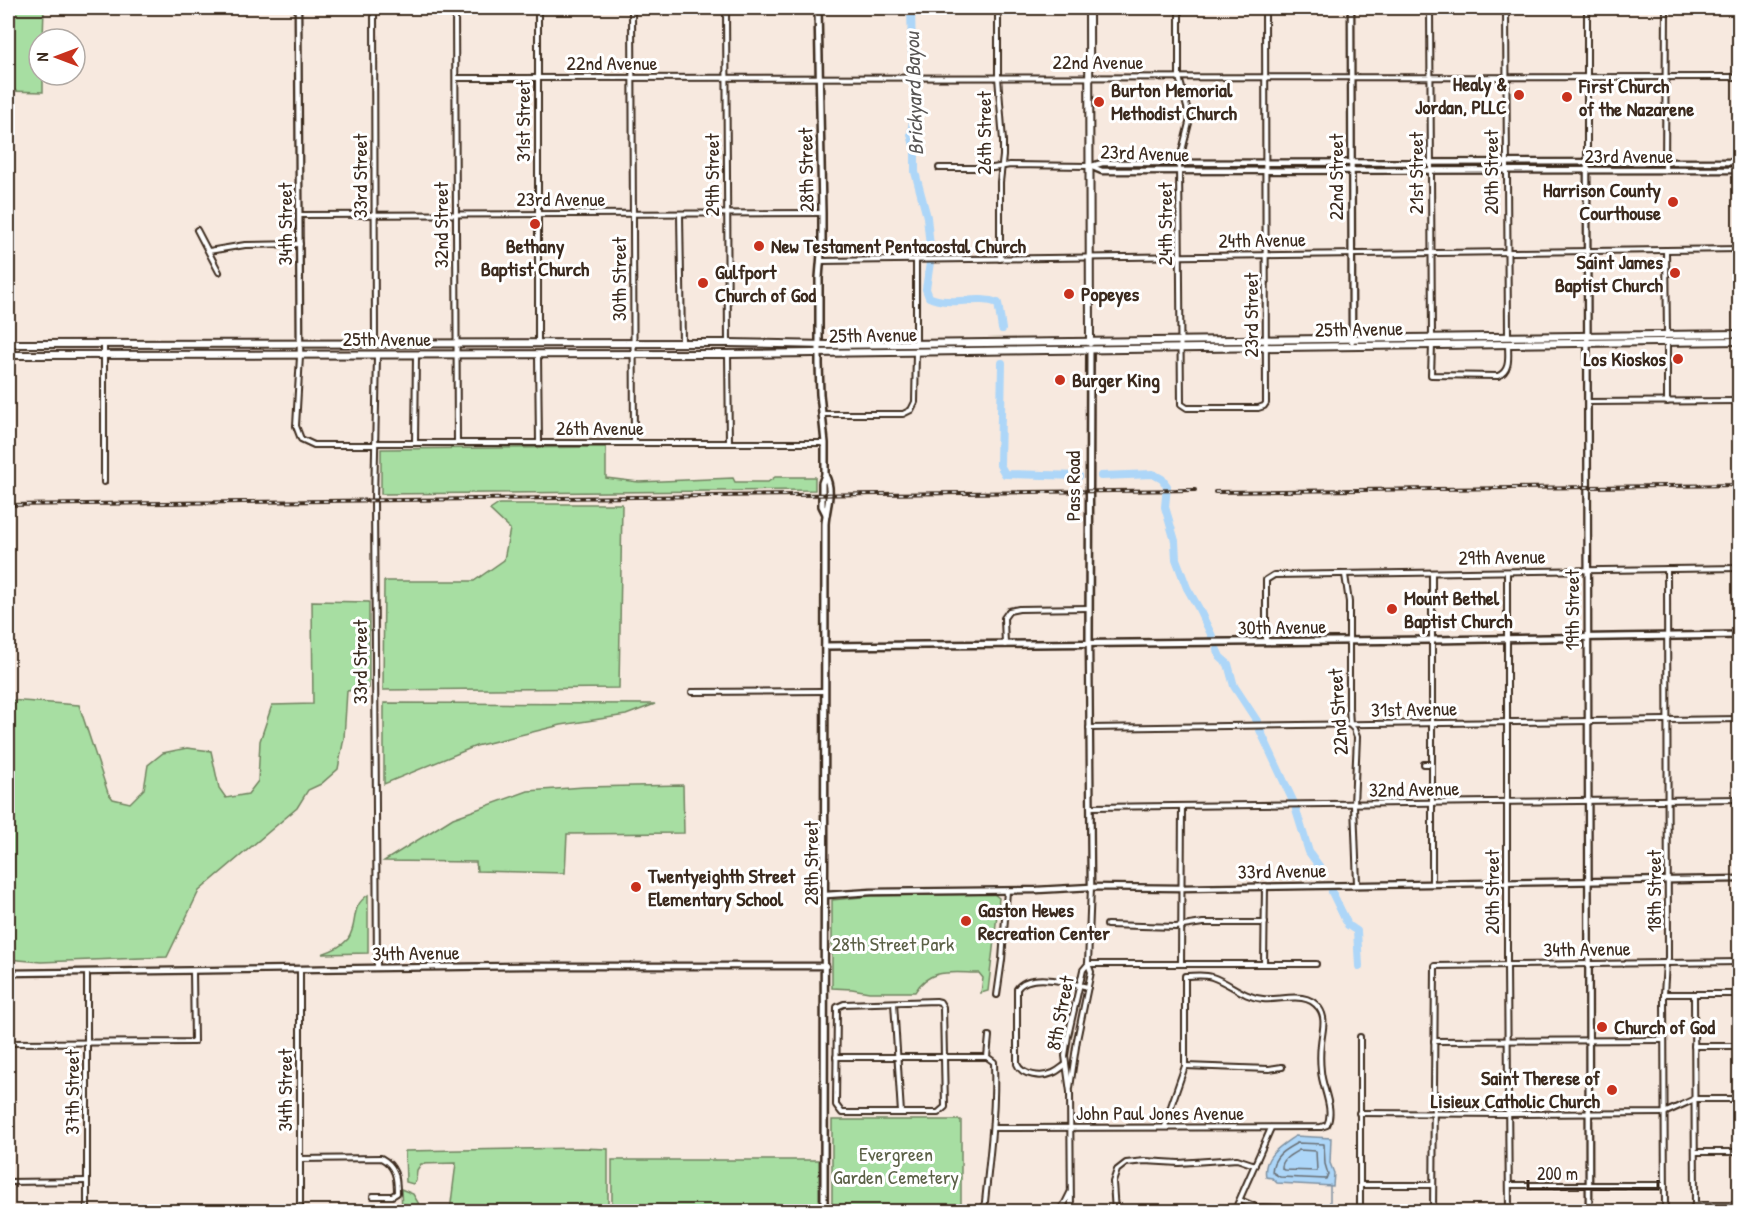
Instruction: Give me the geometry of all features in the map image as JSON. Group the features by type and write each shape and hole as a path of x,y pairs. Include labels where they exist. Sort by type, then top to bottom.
{"main road":[{"name":"28th Street","path":"818,8 822,213 819,352 825,443 825,475 822,483 822,506 825,514 826,692 824,1212"},
{"name":"Pass Road","path":"1089,8 1089,644"},
{"name":"25th Avenue","path":"8,344 728,343 916,347 1667,338 1740,334"},
{"name":"25th Avenue","path":"1667,338 1740,341"},
{"path":"34,345 34,356"},
{"name":"25th Avenue","path":"8,355 634,355 819,352 916,347"},
{"name":"30th Avenue","path":"825,646 1740,635"}],"street":[{"name":"34th Street","path":"298,8 300,356 296,426 301,439"},
{"name":"33rd Street","path":"374,8 375,344"},
{"name":"32nd Street","path":"455,8 458,443"},
{"name":"31st Street","path":"538,8 538,343"},
{"name":"30th Street","path":"632,8 634,443"},
{"name":"29th Street","path":"726,8 728,343"},
{"name":"26th Street","path":"998,8 998,77 1002,130 1000,259"},
{"name":"24th Street","path":"1179,8 1179,77 1190,119 1179,163 1180,404 1183,407"},
{"name":"23rd Street","path":"1183,407 1258,408 1264,406 1266,402 1264,8"},
{"name":"22nd Street","path":"1351,8 1352,342"},
{"name":"21st Street","path":"1430,8 1431,375"},
{"name":"20th Street","path":"1431,375 1498,376 1505,373 1507,369 1506,8"},
{"name":"19th Street","path":"1587,8 1589,1212"},
{"path":"1665,170 1666,8"},
{"name":"22nd Avenue","path":"456,78 1740,77"},
{"name":"23rd Avenue","path":"1090,166 1102,163 1740,162"},
{"path":"939,168 993,168 1010,165 1090,166"},
{"name":"23rd Avenue","path":"1090,166 1102,171 1740,170"},
{"name":"23rd Avenue","path":"300,215 822,213"},
{"path":"680,214 682,343"},
{"path":"197,230 219,272"},
{"path":"209,251 245,245 300,244"},
{"name":"24th Avenue","path":"821,261 1740,249"},
{"path":"1666,250 1667,402"},
{"path":"822,414 903,414 911,410 915,402 918,260"},
{"path":"104,345 104,482"},
{"path":"728,354 729,443"},
{"path":"538,355 539,443"},
{"name":"33rd Street","path":"377,356 375,444 377,968"},
{"path":"415,443 416,356"},
{"path":"1588,402 1740,401"},
{"name":"26th Avenue","path":"301,439 314,445 825,443"},
{"name":"29th Avenue","path":"1266,642 1266,580 1274,575 1740,568"},
{"name":"18th Street","path":"1665,1212 1664,994 1668,958 1669,879 1667,569"},
{"name":"20th Street","path":"1507,572 1509,1212"},
{"path":"1432,573 1432,883"},
{"name":"22nd Street","path":"1345,574 1349,602 1350,725 1357,737 1354,805 1357,884"},
{"path":"1005,645 1004,618 1009,611 1089,608"},
{"name":"Pass Road","path":"1088,964 1091,887 1089,644"},
{"path":"692,692 826,692"},
{"name":"31st Avenue","path":"1089,728 1740,719"},
{"path":"1424,764 1432,764"},
{"name":"32nd Avenue","path":"1090,807 1740,799"},
{"path":"1181,964 1182,806"},
{"name":"33rd Avenue","path":"826,895 1091,887 1181,888 1740,879"},
{"path":"1264,964 1265,886"},
{"path":"998,995 1007,891"},
{"path":"1107,925 1181,927 1203,923 1265,923"},
{"name":"34th Avenue","path":"1434,1041 1434,966 1740,962"},
{"path":"1088,964 1316,964"},
{"name":"8th Street","path":"1070,1092 1066,1042 1083,970 1088,964"},
{"name":"8th Street","path":"1070,1212 1070,1092 1077,1040 1088,987 1090,972 1088,964"},
{"name":"34th Avenue","path":"8,972 524,966 826,966"},
{"name":"34th Street","path":"300,969 300,1212"},
{"path":"8,1042 194,1042 193,971"},
{"name":"37th Street","path":"87,972 87,1212"},
{"name":"John Paul Jones Avenue","path":"993,1128 1321,1127 1327,1125 1329,1121 1320,1064 1324,1022 1318,1007 1311,1001 1302,998 1273,1000 1253,997 1210,976 1185,976 1185,1066"},
{"path":"1066,1064 1048,1075 1026,1074 1019,1069 1017,1064 1017,989 1023,982 1029,980 1060,980 1088,987"},
{"path":"1664,994 1740,994"},
{"path":"1689,1212 1695,1205 1694,994"},
{"path":"936,1001 943,1006 945,1107 938,1113 842,1113 836,1104 836,1012 840,1005 894,1003 936,1001"},
{"path":"894,1003 901,1113"},
{"path":"1071,1023 1080,1025"},
{"path":"987,1057 989,1036"},
{"path":"1360,1037 1360,1212"},
{"path":"1433,1212 1434,1041 1664,1041"},
{"path":"1694,1046 1740,1046"},
{"path":"836,1057 987,1057 994,1062 993,1128 984,1212"},
{"path":"1165,1127 1185,1066 1269,1069 1282,1067"},
{"path":"1359,1113 1664,1113 1695,1100 1740,1099"},
{"path":"1234,1212 1271,1128"},
{"path":"1695,1152 1740,1152"},
{"path":"300,1159 381,1158 387,1161 397,1174 397,1193 392,1196 373,1196"},
{"path":"1115,1212 1113,1182 1117,1170 1126,1163 1145,1161 1179,1163 1237,1159 1255,1165"},
{"path":"8,1182 87,1181"},
{"path":"1360,1185 1433,1185"},
{"path":"1509,1185 1665,1185"},
{"path":"1059,1212 1071,1189"},
{"path":"1240,1200 1256,1207 1283,1208 1294,1212"},
{"path":"1695,1205 1740,1205"},
{"path":"1059,1212 1070,1212"}],"green space":[{"path":"22,8 44,8 43,27 27,27 27,87 43,87 43,92 8,91 8,13"},
{"path":"606,447 606,478 639,482 733,478 735,482 768,482 775,477 815,477 815,490 381,494 381,449"},
{"path":"499,504 622,504 619,688 383,690 384,581 474,581 504,560 510,529 490,510"},
{"path":"312,601 369,602 369,688 347,691 344,738 338,769 321,784 308,790 297,808 199,891 167,957 41,962 8,959 8,700 79,705 108,793 113,799 130,803 144,789 148,765 163,753 187,748 211,751 219,788 226,798 248,794 258,781 260,741 272,705 313,704"},
{"path":"384,703 655,704 626,715 561,725 476,746 384,784"},
{"path":"683,785 684,833 567,834 565,873 477,871 476,862 384,861 453,818 528,791 584,787"},
{"name":"28th Street Park","path":"994,894 999,898 988,991 981,993 983,978 979,973 960,972 943,973 927,978 915,992 869,992 832,988 832,900 871,896"},
{"path":"368,895 368,953 322,954 343,944 348,939 358,905"},
{"name":"Evergreen Garden Cemetery","path":"832,1120 961,1120 961,1211 832,1211"},
{"path":"608,1149 608,1211 450,1211 456,1163 421,1164 417,1170 416,1181 413,1184 406,1182 405,1151"},
{"name":"Evergreen Garden Cemetery","path":"612,1160 819,1160 819,1211 612,1211"},
{"path":"401,1189 413,1194 423,1211 402,1211"}],"water":[{"path":"1295,1136 1331,1138 1330,1163 1334,1173 1333,1186 1277,1183 1272,1178 1266,1177 1270,1157"}],"waterway":[{"name":"Brickyard Bayou","path":"911,8 916,100 911,134 915,150 915,172 927,217 931,256 926,289 929,297 937,300 981,300 998,303 1002,329"},
{"name":"Brickyard Bayou","path":"1002,363 1000,465 1005,474 1079,476"},
{"name":"Brickyard Bayou","path":"1101,476 1153,474 1162,479 1167,486 1165,507 1175,541 1176,559 1187,588 1212,636"},
{"name":"Brickyard Bayou","path":"1217,650 1220,657 1228,664 1234,686 1257,721"},
{"name":"Brickyard Bayou","path":"1260,730 1293,801"},
{"name":"Brickyard Bayou","path":"1296,810 1309,852 1323,874"},
{"name":"Brickyard Bayou","path":"1332,892 1348,925 1357,931 1359,966"},
{"path":"1330,1185 1330,1212"}],"railway":[{"path":"1215,492 1740,485"},
{"path":"8,505 1195,490"}],"place":[{"name":"Healy & Jordan, PLLC","path":"1519,95"},
{"name":"First Church of the Nazarene","path":"1567,97"},
{"name":"Burton Memorial Methodist Church","path":"1099,102"},
{"name":"Harrison County Courthouse","path":"1673,202"},
{"name":"Bethany Baptist Church","path":"535,224"},
{"name":"New Testament Pentacostal Church","path":"759,246"},
{"name":"Saint James Baptist Church","path":"1675,273"},
{"name":"Gulfport Church of God","path":"703,283"},
{"name":"Popeyes","path":"1069,294"},
{"name":"Los Kioskos","path":"1678,359"},
{"name":"Burger King","path":"1060,380"},
{"name":"Mount Bethel Baptist Church","path":"1392,609"},
{"name":"Twentyeighth Street Elementary School","path":"636,887"},
{"name":"Gaston Hewes Recreation Center","path":"966,921"},
{"name":"Church of God","path":"1602,1027"},
{"name":"Saint Therese of Lisieux Catholic Church","path":"1612,1090"}]}
